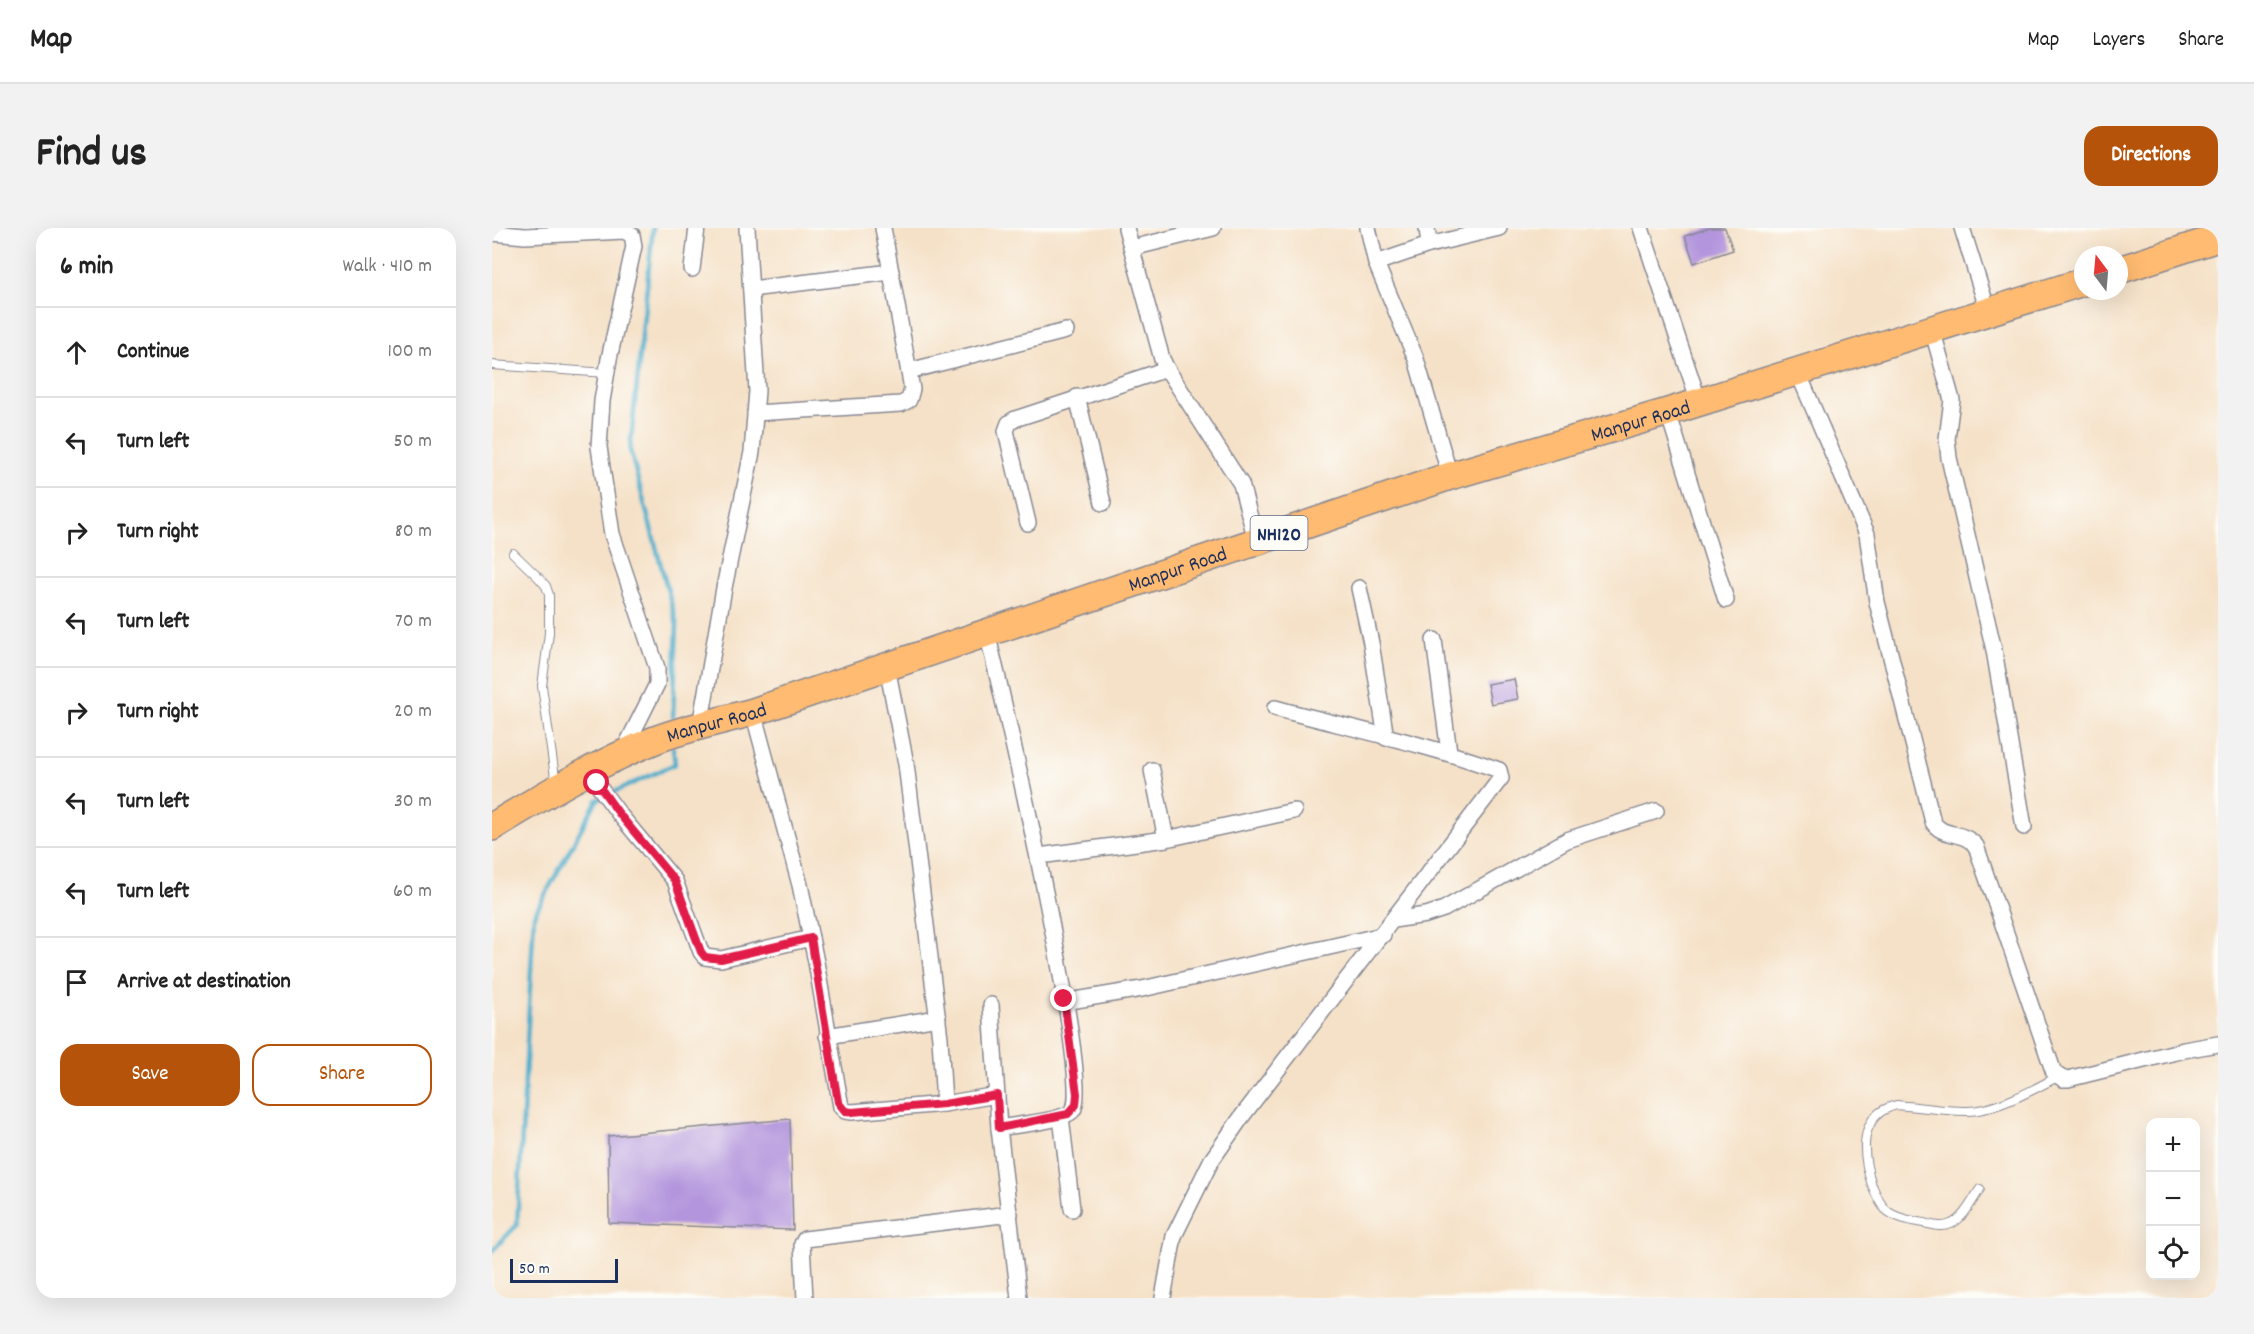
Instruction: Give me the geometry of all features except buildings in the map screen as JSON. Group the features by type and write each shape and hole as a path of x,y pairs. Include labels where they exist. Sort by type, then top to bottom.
{"highway":[{"path":"2128,267 2218,238"},
{"name":"Manpur Road","path":"492,827 556,788 593,777 621,755 656,740 753,712 1450,476 1668,412 2074,285"}],"street":[{"path":"692,269 696,228"},
{"path":"700,726 724,588 752,452 757,391 747,228"},
{"path":"755,413 901,404 909,400 911,395 909,371 883,228 888,228"},
{"path":"1126,228 1167,369 1241,484 1256,540"},
{"path":"1132,248 1213,228"},
{"path":"1368,228 1376,263 1416,359 1450,476"},
{"path":"1427,228 1429,245"},
{"path":"1376,263 1429,245 1499,228"},
{"path":"1641,228 1699,402"},
{"path":"1962,228 1988,311"},
{"path":"492,233 580,230 624,231 632,235 634,246 607,373 599,447 612,534 657,669 657,684 621,755"},
{"path":"752,289 891,272"},
{"path":"1932,328 1952,400 1947,439 1949,459 1995,650 2024,827"},
{"path":"909,371 1066,331"},
{"path":"1028,523 1006,427 1015,419 1167,369"},
{"path":"1797,370 1868,534 1877,602 1933,822 1936,828 1945,832 1970,838 1976,846 2057,1077 2068,1078 2218,1044"},
{"path":"1077,397 1103,503"},
{"path":"1668,412 1726,600"},
{"path":"1359,588 1371,643 1386,738"},
{"path":"987,633 1039,856 1077,1094 1076,1105 1068,1114 999,1128"},
{"path":"1434,640 1449,752"},
{"path":"887,667 906,764 938,1018 944,1104"},
{"path":"1163,1298 1174,1236 1211,1161 1243,1115 1501,778 1499,770 1449,752 1386,738 1275,708"},
{"path":"753,712 800,885 838,1102 845,1111 852,1112 944,1104 997,1095"},
{"path":"1152,770 1166,839"},
{"path":"593,777 675,881 701,952 705,957 721,959 811,938"},
{"path":"1039,856 1166,839 1294,811"},
{"path":"1393,920 1426,915 1444,909 1567,840 1656,811"},
{"path":"1064,1002 1142,989 1383,935"},
{"path":"991,1005 999,1128 1019,1298"},
{"path":"827,1036 938,1018"},
{"path":"1060,1117 1072,1209"},
{"path":"805,1298 802,1244 805,1239 1010,1214"}],"lane":[{"path":"492,365 607,373"},
{"path":"513,553 538,576 546,586 549,595 549,633 542,687 556,788"},
{"path":"1980,1189 1957,1220 1950,1225 1940,1227 1904,1219 1885,1209 1876,1194 1864,1153 1864,1143 1873,1120 1887,1107 1897,1105 1968,1111 1980,1109 2034,1090 2057,1077"}],"waterway":[{"path":"653,228 630,450 677,625 673,716"},
{"path":"492,1251 517,1225 534,915 597,800 675,764 673,748"}],"route":[{"path":"597,783 620,815 675,881 701,952 705,957 721,959 811,938 838,1102 845,1111 944,1104 997,1095 999,1128 1068,1114 1076,1105 1077,1094 1064,999"}]}
